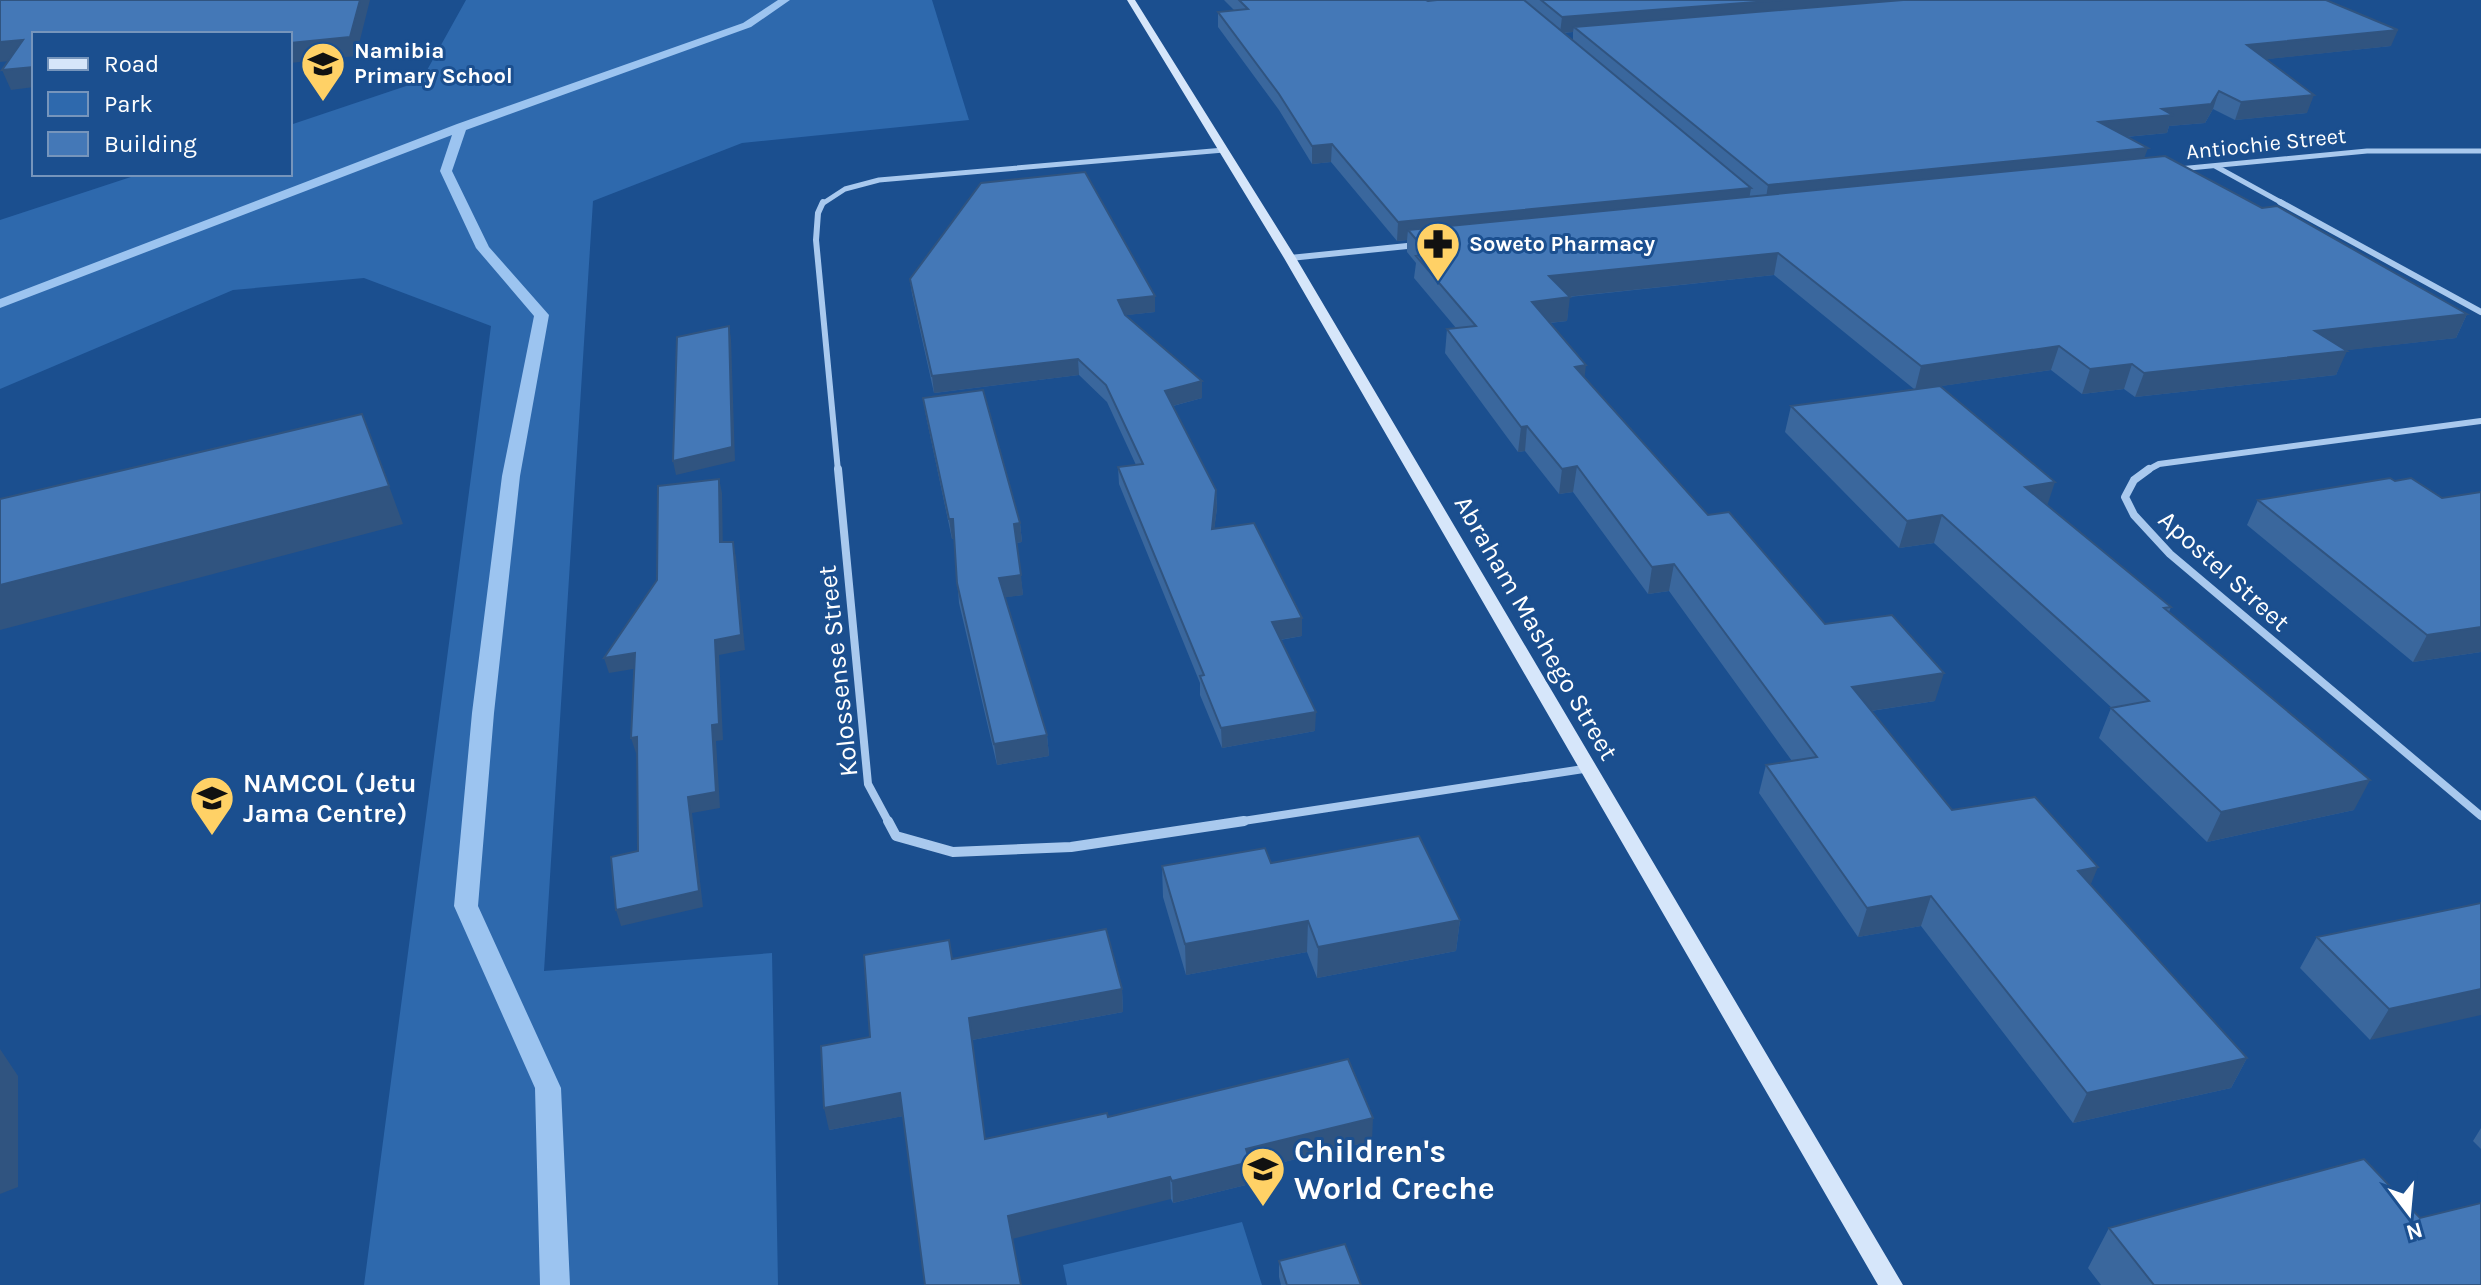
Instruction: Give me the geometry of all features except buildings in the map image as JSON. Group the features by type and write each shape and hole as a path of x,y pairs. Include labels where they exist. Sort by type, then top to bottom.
{"main road":[{"name":"Abraham Mashego Street","path":"1131,0 1290,258 1891,1285"}],"street":[{"name":"Kolossense Street","path":"1224,150 910,176 845,189 824,200 818,213 816,240 868,784 896,836 953,852 1071,847 1591,768"},
{"name":"Antiochie Street","path":"2167,170 2381,150 2481,151"},
{"path":"2214,166 2481,312"},
{"path":"1290,258 1432,243"},
{"name":"Apostel Street","path":"2481,421 2159,464 2140,473 2129,485 2125,497 2134,515 2170,554 2481,816"}],"green space":[{"path":"466,0 932,0 969,120 742,143 593,201 544,971 772,953 778,1285 364,1285 491,326 364,278 233,290 0,389 0,220 134,176 292,176 292,124 421,81"},
{"path":"1242,1222 1262,1285 1067,1285 1063,1265"}],"waterway":[{"path":"461,128 747,25 785,0"},
{"path":"0,304 461,128"},
{"path":"461,128 446,171 483,248 542,315 511,476 483,713 466,906 548,1088 555,1285"}],"place":[{"name":"Namibia Primary School","path":"323,103"},
{"name":"Soweto Pharmacy","path":"1438,283"},
{"name":"NAMCOL (Jetu Jama Centre)","path":"212,837"},
{"name":"Children's World Creche","path":"1263,1208"}]}
